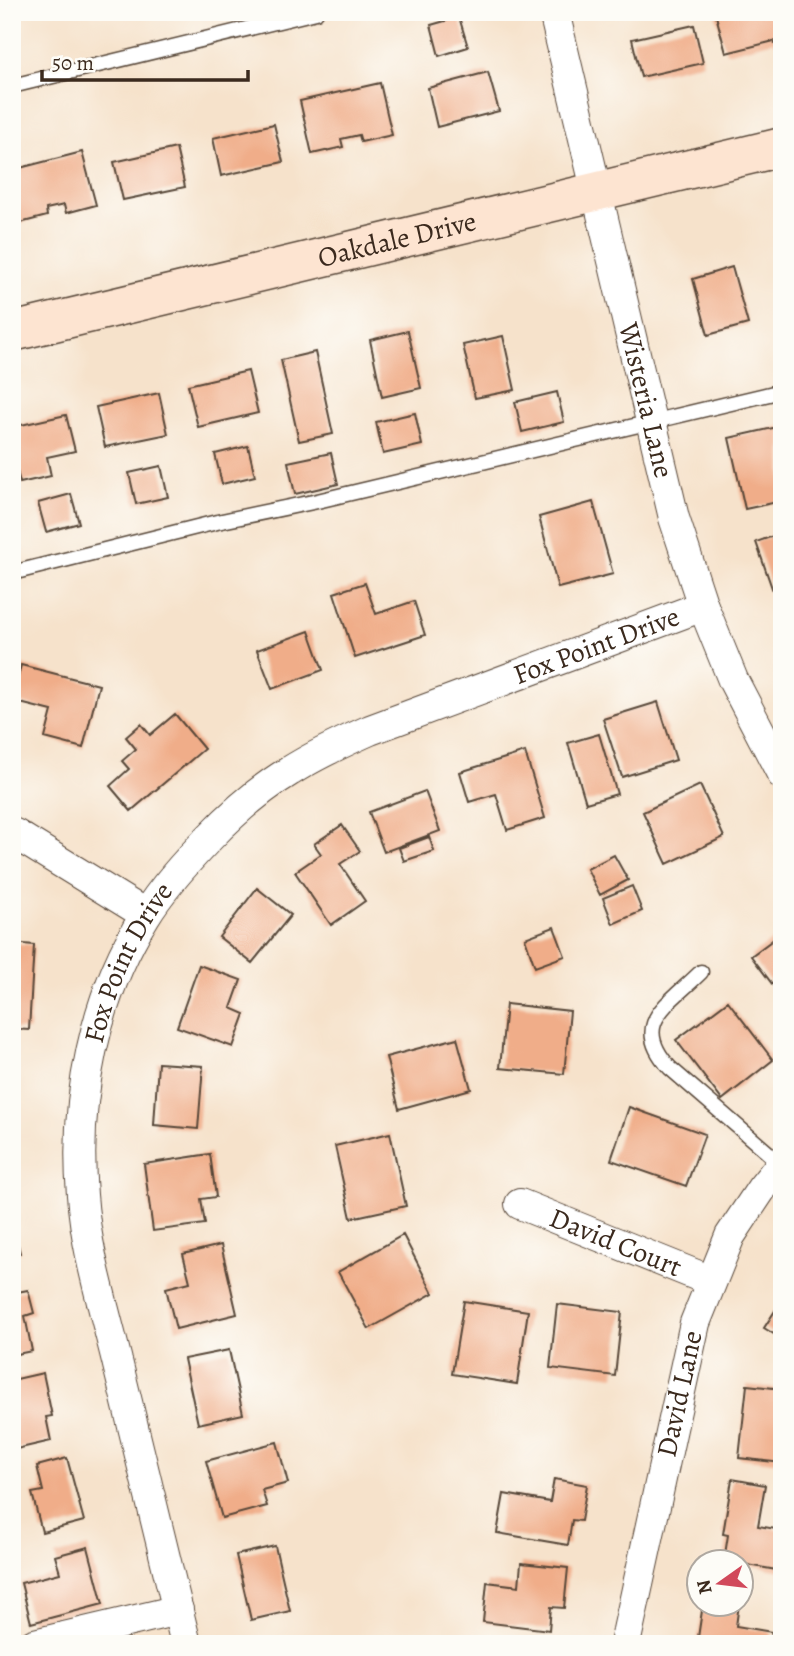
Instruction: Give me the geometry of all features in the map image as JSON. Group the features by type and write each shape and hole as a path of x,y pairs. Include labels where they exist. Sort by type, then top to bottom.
{"street":[{"name":"Wisteria Lane","path":"554,12 674,518 703,606 733,680 782,774"},
{"name":"Oakdale Drive","path":"12,332 782,147"},
{"name":"Fox Point Drive","path":"186,1644 94,1267 82,1198 80,1140 85,1084 100,1020 115,975 145,914 187,860 227,820 290,771 334,746 370,730 703,606"},
{"path":"15,834 145,914"},
{"name":"David Lane","path":"625,1644 695,1323 730,1236 781,1163"},
{"name":"David Court","path":"520,1204 711,1282"},
{"path":"34,1644 178,1610"}],"lane":[{"path":"12,86 316,12"},
{"path":"12,573 217,522 782,391"},
{"path":"701,972 653,1020 651,1038 657,1054 781,1163"}],"building":[{"path":"715,12 782,12 782,43 775,44 774,41 726,53"},
{"path":"459,17 468,47 439,56 431,25"},
{"path":"694,25 703,63 641,77 632,39"},
{"path":"488,72 499,111 437,127 428,88"},
{"path":"380,83 392,135 361,142 359,135 341,139 343,147 312,154 300,101"},
{"path":"274,124 283,162 221,176 213,138"},
{"path":"176,148 185,187 123,200 114,162"},
{"path":"82,152 96,205 66,213 64,205 46,209 47,216 16,224 12,212 12,170"},
{"path":"732,267 748,324 708,335 693,279"},
{"path":"408,331 421,388 382,397 370,340"},
{"path":"503,336 515,390 475,398 463,345"},
{"path":"315,352 333,434 299,441 281,360"},
{"path":"248,371 258,413 198,427 188,385"},
{"path":"557,392 564,422 522,432 515,402"},
{"path":"159,393 168,434 105,447 96,407"},
{"path":"415,413 422,445 383,454 376,422"},
{"path":"66,415 75,451 47,457 51,476 20,483 12,451 12,427"},
{"path":"782,426 782,501 745,509 729,438"},
{"path":"248,446 255,476 222,484 215,454"},
{"path":"331,453 338,484 295,494 288,462"},
{"path":"161,466 168,497 136,504 129,473"},
{"path":"71,494 79,523 46,532 38,503"},
{"path":"593,502 613,574 558,588 539,517"},
{"path":"782,533 782,614 781,614 756,542"},
{"path":"365,583 376,614 414,601 425,635 355,658 334,593"},
{"path":"309,631 323,670 272,689 257,650"},
{"path":"21,665 99,685 83,748 45,738 52,711 12,701"},
{"path":"658,702 676,760 622,777 603,719"},
{"path":"175,714 204,749 131,811 110,786 129,769 122,761 136,749 126,737 141,724 150,735"},
{"path":"599,734 617,794 586,803 568,743"},
{"path":"525,752 545,818 507,830 496,794 469,802 460,772"},
{"path":"700,785 724,837 667,864 643,812"},
{"path":"425,791 440,831 384,852 369,812"},
{"path":"342,825 360,851 340,864 365,901 331,925 295,872 321,854 314,844"},
{"path":"429,837 434,851 404,861 399,848"},
{"path":"614,855 628,880 600,895 587,869"},
{"path":"632,886 642,911 613,924 603,898"},
{"path":"257,888 291,915 252,963 219,937"},
{"path":"554,927 565,956 535,967 525,938"},
{"path":"782,933 782,997 751,956"},
{"path":"12,943 34,945 29,1030 12,1029"},
{"path":"199,965 241,980 231,1008 245,1014 233,1047 177,1027"},
{"path":"728,1001 773,1060 722,1100 676,1040"},
{"path":"506,1004 570,1011 564,1074 500,1068"},
{"path":"457,1038 471,1089 399,1109 386,1057"},
{"path":"158,1063 203,1066 198,1129 154,1125"},
{"path":"629,1107 705,1134 686,1186 611,1160"},
{"path":"390,1133 406,1206 351,1218 335,1146"},
{"path":"210,1154 216,1197 201,1199 205,1224 153,1231 144,1164"},
{"path":"12,1219 20,1253 12,1255"},
{"path":"403,1235 433,1293 369,1329 338,1272"},
{"path":"221,1245 237,1314 176,1329 166,1288 190,1282 183,1254"},
{"path":"28,1290 34,1313 25,1316 32,1351 12,1355 12,1293"},
{"path":"782,1300 782,1339 764,1328"},
{"path":"464,1301 528,1311 517,1384 452,1374"},
{"path":"557,1304 622,1312 615,1376 550,1368"},
{"path":"229,1350 243,1414 198,1424 184,1359"},
{"path":"43,1373 52,1416 46,1417 51,1441 12,1450 12,1380"},
{"path":"747,1385 782,1389 782,1463 739,1458"},
{"path":"277,1442 288,1483 262,1490 267,1506 222,1518 206,1461"},
{"path":"67,1458 84,1521 42,1532 32,1493 43,1491 37,1466"},
{"path":"554,1479 587,1485 581,1521 572,1520 568,1545 497,1533 504,1494 550,1502"},
{"path":"732,1479 765,1485 758,1526 782,1530 782,1571 756,1566 756,1548 726,1548 728,1535 723,1534"},
{"path":"275,1546 290,1611 251,1620 236,1555"},
{"path":"88,1547 103,1604 31,1623 21,1583 60,1573 55,1556"},
{"path":"521,1563 568,1568 564,1608 551,1607 549,1630 483,1622 487,1582 519,1586"},
{"path":"701,1618 737,1618 736,1626 772,1632 770,1644 697,1644"}]}
